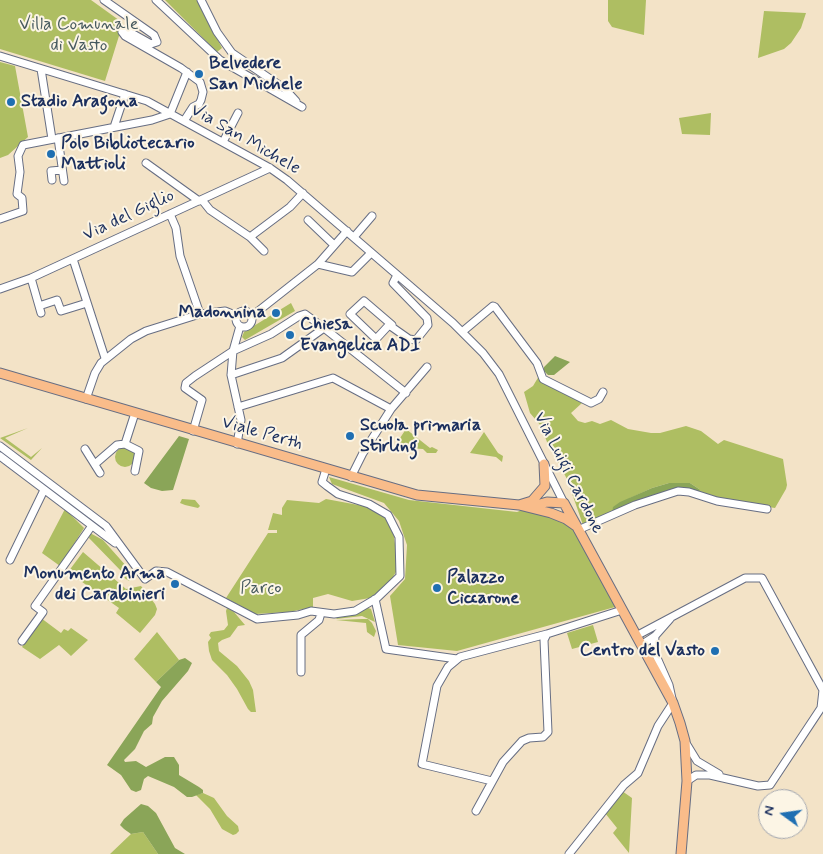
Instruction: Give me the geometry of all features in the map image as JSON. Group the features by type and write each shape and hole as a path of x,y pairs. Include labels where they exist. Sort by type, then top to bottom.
{"main road":[{"name":"Viale Perth","path":"0,373 237,444 417,495 529,507 566,519 577,528"},
{"path":"519,505 532,500 545,486 544,464"},
{"name":"Viale Perth","path":"529,507 547,502 564,503"},
{"path":"546,511 560,507 564,503"},
{"name":"Via Luigi Cardone","path":"564,503 673,703 685,741 688,781 681,854"}],"street":[{"path":"104,0 154,35 157,42 151,44 126,30 122,32 125,36 187,72 200,82 203,92 200,104 194,105 184,121"},
{"path":"156,0 220,60 302,108 285,89 232,53 217,32 201,0"},
{"name":"Via San Michele","path":"0,56 147,101 270,168 303,193 462,332"},
{"path":"41,69 64,181"},
{"path":"0,219 23,211 22,198 17,194 20,172 18,156 23,145 152,120 170,114 187,72"},
{"path":"114,127 125,94"},
{"path":"223,142 238,113"},
{"path":"146,163 250,237 264,251"},
{"name":"Via del Giglio","path":"0,289 31,278 270,168"},
{"path":"52,180 51,172 62,170"},
{"path":"250,237 290,207 303,193"},
{"path":"170,214 176,228 180,256 200,314"},
{"path":"354,237 372,216"},
{"path":"308,220 334,245"},
{"path":"240,326 250,325 252,316 318,264 347,231"},
{"path":"318,264 352,272 371,253"},
{"path":"73,259 105,358"},
{"path":"392,325 387,326 376,339 350,314 364,301 413,340 428,325 426,315 393,283 397,275"},
{"path":"31,278 40,309 58,300 61,311 88,303"},
{"path":"462,332 493,306 537,363 543,379 591,403 599,399 603,392"},
{"path":"86,399 95,373 105,358 146,331 200,314 225,311 237,316"},
{"path":"237,316 246,311 252,316"},
{"path":"193,431 202,400 186,390 185,385 206,368 233,351 260,340 305,314 406,393"},
{"path":"237,316 240,326 233,351 231,375 241,420 237,444"},
{"path":"231,375 282,358 324,328"},
{"name":"Via Luigi Cardone","path":"462,332 483,353 499,374 564,503"},
{"path":"351,476 391,409 427,367"},
{"path":"238,407 333,378 391,409"},
{"path":"125,444 135,413"},
{"path":"95,464 117,445 125,444 139,451 135,471"},
{"path":"0,446 105,532 124,550 145,579 156,571 167,572 257,619 298,615 311,611 335,614 355,611 375,599 400,576 399,537 388,515 369,504 338,494 322,482 326,469"},
{"path":"85,449 100,473"},
{"path":"0,456 91,527 105,532"},
{"path":"21,473 26,466"},
{"path":"10,560 44,490"},
{"path":"577,528 635,505 678,491 689,492 717,501 767,509"},
{"path":"22,641 43,612 35,606 91,527"},
{"path":"636,636 745,578 762,578 823,690 821,708 770,785 765,787 758,786 710,773 695,765 686,766"},
{"path":"375,599 386,649 457,659 547,634 622,610"},
{"path":"301,672 301,635 319,620 321,613"},
{"path":"641,645 656,636 673,615"},
{"path":"476,811 503,762 522,741 529,738 543,737 548,732 544,640 547,634"},
{"name":"Via Luigi Cardone","path":"656,636 654,652 669,685 673,703"},
{"path":"457,659 442,675 435,693 422,764 492,781"},
{"path":"569,854 624,785 638,773 658,726 673,703"},
{"name":"Via Luigi Cardone","path":"685,741 697,761 710,773"},
{"path":"688,781 696,775 710,773"}],"green space":[{"name":"Villa Comunale di Vasto","path":"0,0 91,0 123,23 105,81 0,49"},
{"path":"165,0 197,0 222,48 217,52"},
{"path":"608,0 646,0 644,35 612,27 608,21"},
{"path":"764,11 806,13 801,28 791,43 784,49 758,58"},
{"name":"Stadio Aragona","path":"0,62 15,66 28,137 8,155 0,158"},
{"path":"711,113 710,135 682,134 679,118"},
{"path":"291,303 295,311 245,340 242,337 244,332"},
{"path":"555,356 570,362 554,375 548,375 544,371 544,367"},
{"path":"539,376 589,406 582,403 571,413 578,421 585,423 592,421 600,424 611,420 628,429 651,433 660,433 686,426 701,431 718,444 724,440 783,459 786,489 775,508 717,499 698,494 699,489 690,483 669,483 630,498 612,513 583,525 567,479 547,442 541,426 530,413 524,392 533,386"},
{"path":"28,428 5,438 31,457 42,448 31,460 0,438"},
{"path":"406,429 430,448 438,450 436,453 427,453 423,449 394,447"},
{"path":"484,432 498,453 503,456 502,462 496,457 470,453"},
{"path":"179,436 189,439 173,490 162,491 151,488 144,483"},
{"path":"125,447 132,450 135,457 132,464 125,467 118,464 115,457 118,450"},
{"path":"329,477 409,500 517,512 529,507 573,524 615,607 457,651 398,645 390,596 405,579 407,545 399,521 384,503 332,484"},
{"path":"669,483 690,483 699,489 700,492 682,489 612,513 613,507 620,502"},
{"path":"182,499 195,500 200,506 198,508 185,505 180,503"},
{"name":"Parco","path":"326,499 369,507 385,517 393,530 396,551 396,572 388,585 370,598 352,601 328,594 313,598 313,607 289,612 255,614 226,598 268,533 277,533 277,530 268,530 273,513 282,515 282,508 287,500 319,503"},
{"path":"65,509 84,528 60,566 42,553"},
{"path":"90,533 103,540 136,577 129,581 120,575 122,572 89,538"},
{"path":"83,552 126,589 141,586 155,604 157,609 155,615 140,633 116,613 119,608 68,572"},
{"path":"227,608 234,612 245,625 238,626 230,637 218,643 219,651 237,666 249,681 253,690 256,712 251,712 248,709 227,675 212,660 209,651 208,642 211,638 209,635 211,632 224,630 228,625"},
{"path":"368,608 371,609 375,622 362,616 336,619 340,615"},
{"path":"41,618 61,633 64,629 68,631 71,628 88,640 71,656 59,645 40,659 22,647"},
{"path":"368,619 376,631 374,637 367,632 366,623 336,620"},
{"path":"593,625 598,642 572,649 567,633"},
{"path":"157,632 179,660 156,682 134,659"},
{"path":"185,658 192,663 188,671 162,701 153,717 152,724 144,731 135,749 124,760 125,762 136,761 146,767 165,757 174,757 179,765 179,775 203,790 203,793 187,797 174,787 148,776 144,779 141,790 136,792 131,790 121,775 107,765 161,687 156,682 179,660"},
{"path":"622,791 632,798 629,853 613,833 617,828 605,813"},
{"path":"203,793 214,798 227,816 238,826 239,831 236,834 233,835 222,829 210,809 196,795"},
{"path":"141,804 148,806 156,813 175,848 185,854 158,854 143,832 131,834 120,825"},
{"path":"143,832 158,854 110,854 131,834"}],"place":[{"name":"Belvedere San Michele","path":"199,74"},
{"name":"Stadio Aragona","path":"11,102"},
{"name":"Polo Bibliotecario Mattioli","path":"51,154"},
{"name":"Madonnina","path":"276,313"},
{"name":"Chiesa Evangelica ADI","path":"290,335"},
{"name":"Scuola primaria Stirling","path":"350,436"},
{"name":"Monumento Arma dei Carabinieri","path":"175,584"},
{"name":"Palazzo Ciccarone","path":"437,588"},
{"name":"Centro del Vasto","path":"715,651"}]}
